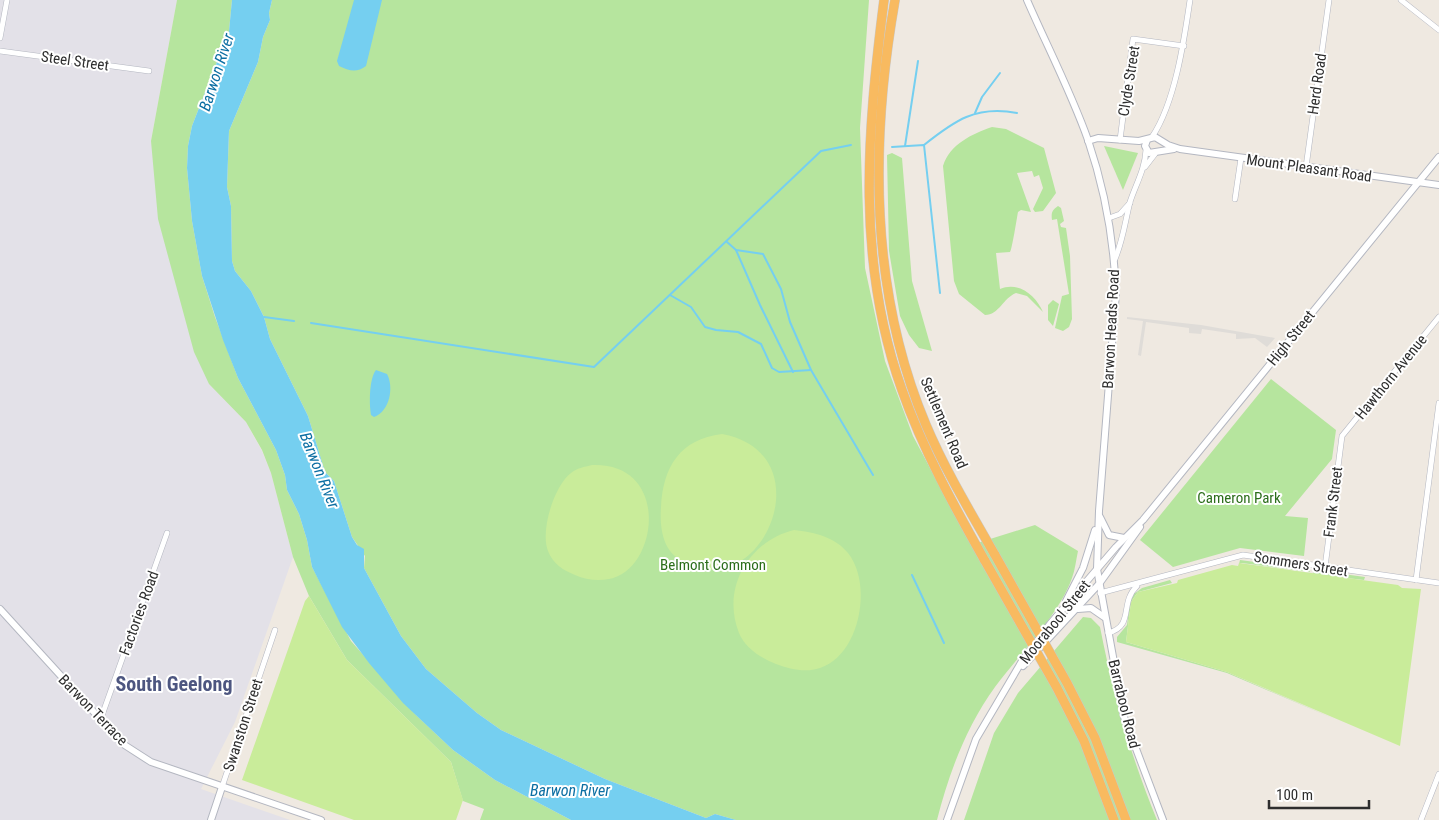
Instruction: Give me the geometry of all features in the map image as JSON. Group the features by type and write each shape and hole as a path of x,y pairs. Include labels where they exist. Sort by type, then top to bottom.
{"highway":[{"name":"Settlement Road","path":"884,0 868,155 868,205 877,294 890,353 917,429 944,486 1080,732 1114,820"},
{"name":"Settlement Road","path":"895,0 884,93 879,176 882,254 887,293 900,351 926,424 955,484 1067,683 1095,738 1126,820"}],"street":[{"path":"0,38 8,0"},
{"name":"Barwon Heads Road","path":"1027,0 1088,141 1109,218 1115,259 1115,325 1099,511 1097,569 1099,584"},
{"path":"1143,169 1157,152 1160,141 1161,122 1184,46 1190,0"},
{"name":"Herd Road","path":"1306,168 1329,0"},
{"path":"1401,0 1439,30"},
{"name":"Clyde Street","path":"1120,140 1133,39 1184,46"},
{"name":"Steel Street","path":"0,51 150,71"},
{"path":"1115,259 1122,243 1130,203 1143,169 1150,138 1161,122"},
{"name":"Mount Pleasant Road","path":"1088,141 1098,138 1120,140 1157,152 1180,149"},
{"name":"Mount Pleasant Road","path":"1129,142 1150,138 1180,149 1439,185"},
{"name":"High Street","path":"1097,569 1124,538 1143,520 1439,157"},
{"path":"1235,199 1241,158"},
{"path":"1109,218 1120,214 1130,203"},
{"name":"Hawthorn Avenue","path":"1342,436 1439,317"},
{"path":"1416,580 1439,403"},
{"name":"Frank Street","path":"1325,568 1342,436"},
{"path":"1099,511 1101,522 1109,535 1124,538"},
{"path":"1059,614 1085,564 1099,511"},
{"name":"High Street","path":"1099,584 1133,538 1143,520"},
{"name":"Factories Road","path":"100,722 168,533"},
{"name":"Sommers Street","path":"1100,593 1137,585 1244,555 1439,583"},
{"name":"Moorabool Street","path":"947,820 976,739 1013,676 1059,614 1097,569"},
{"name":"Moorabool Street","path":"1013,676 1099,584"},
{"name":"Barrabool Road","path":"1099,584 1127,727 1163,820"},
{"path":"1108,633 1123,626 1128,599 1137,585"},
{"path":"1077,609 1091,608 1105,618"},
{"name":"Barwon Terrace","path":"0,609 100,722 123,744 151,762 321,820"},
{"name":"Swanston Street","path":"210,820 275,630"},
{"path":"1420,820 1439,774"}],"shaded area":[{"path":"0,0 177,0 151,141 209,384 246,422 262,451 271,473 293,557 235,722 201,789 290,820 0,820"},
{"path":"1127,317 1201,325 1275,338 1267,347 1255,338 1236,339 1236,334 1202,329 1201,334 1189,333 1189,328 1146,322 1141,356 1138,355 1143,321 1127,319"}],"green space":[{"path":"177,0 232,0 229,31 192,126 188,146 187,168 192,221 202,276 215,317 238,378 276,450 285,475 287,490 299,514 307,540 312,567 351,641 416,715 453,750 495,780 571,820 480,820 484,809 463,801 451,762 347,660 309,596 293,557 271,473 262,450 246,422 209,384 194,352 158,219 151,141"},
{"name":"Belmont Common","path":"272,0 869,0 860,128 865,268 885,361 913,436 971,545 1035,525 1078,551 1075,568 1066,593 1048,621 995,687 975,718 953,768 937,820 736,820 715,814 706,818 605,779 501,730 477,713 426,669 401,636 364,568 365,556 352,537 334,481 325,472 308,416 270,339 264,317 251,291 235,271 232,261 231,206 227,187 229,131 258,62 263,37 270,20 269,13"},
{"path":"992,127 1006,129 1044,148 1056,193 1043,211 1035,212 1033,209 1043,188 1039,175 1034,177 1032,171 1017,173 1031,212 1021,210 1018,212 1010,252 996,253 1000,289 1014,287 1026,292 1036,301 1043,312 1027,296 1016,293 994,312 985,315 959,294 954,281 943,166 946,158 956,146 977,133"},
{"path":"1104,146 1138,153 1123,190"},
{"path":"892,153 902,158 912,281 932,351 919,348 909,335 900,316 889,251 887,155"},
{"path":"1058,206 1061,208 1064,221 1060,224 1061,227 1066,228 1070,256 1072,319 1069,327 1063,331 1055,328 1062,296 1069,294 1057,219 1052,220 1052,212"},
{"path":"1053,300 1059,304 1053,326 1048,320 1048,305"},
{"name":"Cameron Park","path":"1271,379 1336,430 1332,459 1285,516 1308,518 1304,556 1240,548 1173,567 1140,540"},
{"path":"722,434 752,446 769,465 776,489 774,515 763,538 746,557 724,568 699,568 677,558 668,548 662,533 662,493 665,479 676,457 695,442"},
{"path":"592,465 618,469 635,480 645,498 649,518 646,539 638,557 626,572 605,580 583,578 563,569 550,556 546,542 547,521 559,488 573,471"},
{"path":"794,530 824,536 837,543 848,553 856,566 860,582 861,600 858,617 853,634 845,649 834,661 820,668 809,670 798,670 781,666 754,652 739,633 734,616 734,599 737,584 743,569 752,556 764,544"},
{"path":"1240,560 1309,569 1310,572 1239,564"},
{"path":"1239,563 1398,585 1402,588 1421,589 1400,746 1227,672 1126,642 1131,602 1138,592 1177,583 1178,580 1232,565 1238,566"},
{"path":"1314,570 1365,577 1364,580 1313,574"},
{"path":"1170,580 1172,583 1138,592 1131,602 1126,642 1227,672 1337,720 1227,673 1117,642 1117,637 1127,625 1130,602 1134,594 1142,588"},
{"path":"309,596 347,660 451,762 463,800 456,820 354,820 242,780 305,601"},
{"path":"1083,617 1091,618 1100,627 1124,725 1139,773 1157,820 964,820 994,733 1018,693"}],"water":[{"name":"Barwon River","path":"232,0 272,0 269,13 270,20 263,37 258,62 229,131 227,187 231,206 232,261 235,271 251,291 264,317 270,339 308,416 325,472 334,481 352,537 357,545 364,549 364,568 401,636 426,669 477,713 501,730 605,779 706,818 715,814 736,820 571,820 495,780 453,750 403,703 342,627 312,567 307,540 299,514 287,490 285,475 276,450 238,378 223,340 202,276 192,221 187,168 188,146 192,126 229,31"},
{"path":"354,0 382,0 366,66 359,70 346,69 339,66 337,61"},
{"path":"376,370 387,374 390,392 384,410 374,417 371,415 370,392"}],"waterway":[{"path":"905,146 918,61"},
{"path":"975,113 982,97 1000,73"},
{"path":"924,145 956,122 977,113 989,111 1017,113"},
{"path":"311,323 594,367 821,151 851,145"},
{"path":"892,147 924,145 940,293"},
{"path":"727,242 736,250 763,254 781,289 790,322 811,370 873,475"},
{"path":"736,250 760,305 793,372"},
{"path":"670,295 691,307 705,327 738,332 761,344 772,368 779,372 811,370"},
{"path":"264,317 294,321"},
{"path":"912,575 944,643"}],"district":[{"name":"South Geelong","path":"174,684"}]}
